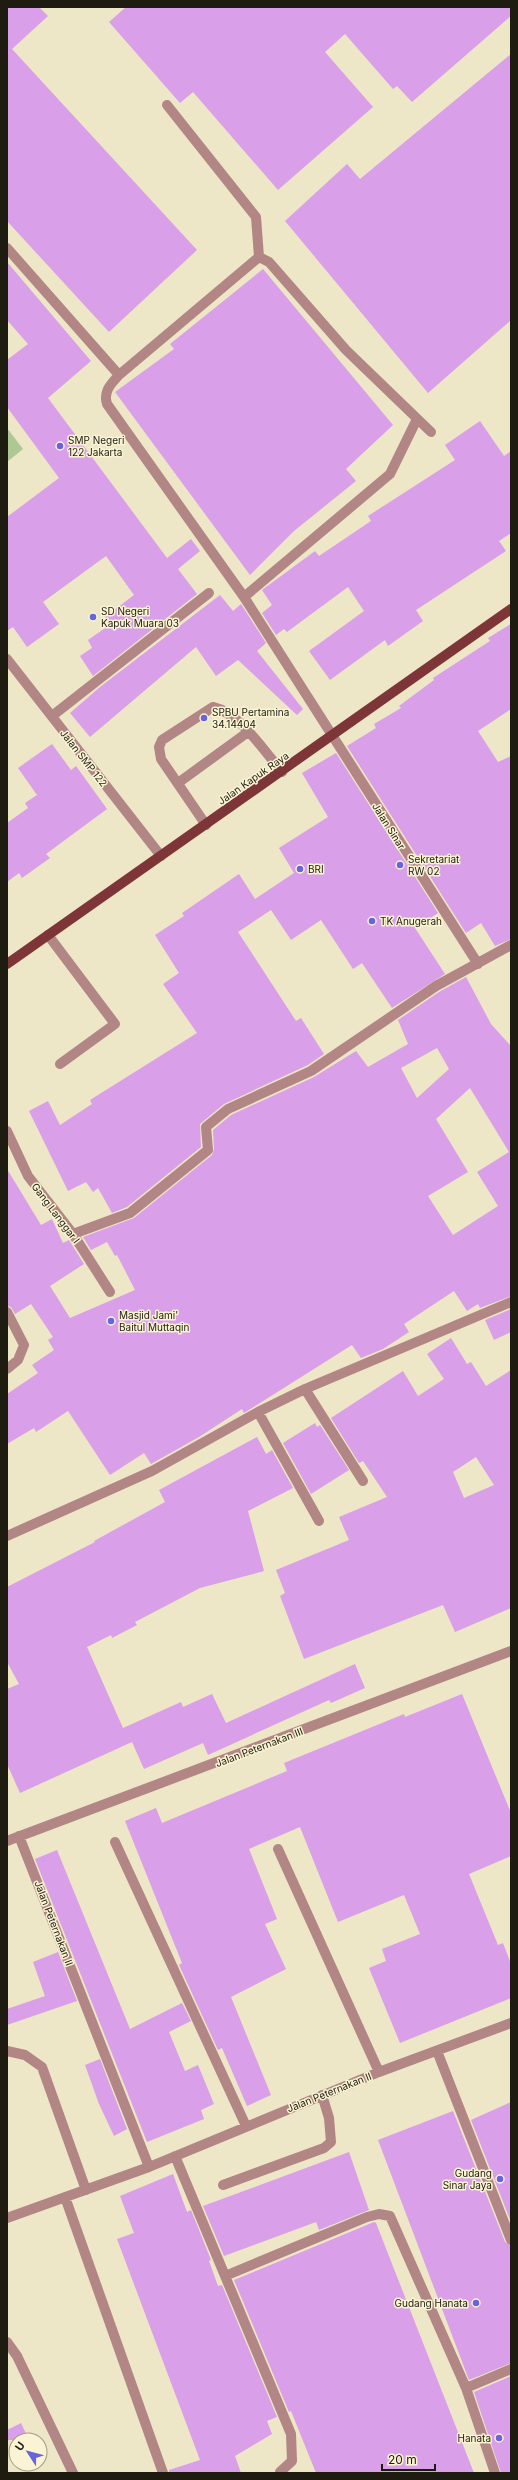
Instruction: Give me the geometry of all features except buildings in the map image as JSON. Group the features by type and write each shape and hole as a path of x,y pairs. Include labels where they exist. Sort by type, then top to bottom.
{"main road":[{"name":"Jalan Kapuk Raya","path":"7,964 332,737 511,609"}],"street":[{"path":"166,105 256,217 259,257 269,262 346,350 432,432"},
{"path":"7,248 119,375"},
{"name":"Jalan Sinar","path":"259,257 119,375 107,388 105,397 107,404 244,597 478,964"},
{"path":"244,597 390,474 417,419"},
{"path":"52,716 208,593"},
{"name":"Jalan SMP 122","path":"7,659 161,856"},
{"path":"206,825 161,759 160,747 162,740 213,707 222,709 235,718 282,772"},
{"path":"178,784 248,732"},
{"path":"48,935 115,1024 60,1064"},
{"path":"73,1234 130,1213 202,1155 208,1150 206,1127 228,1109 311,1071 436,986 511,945"},
{"name":"Gang Langgar I","path":"7,1131 28,1176 73,1234 110,1292"},
{"path":"7,1536 152,1471 258,1412 305,1389 511,1302"},
{"path":"7,1312 24,1344 18,1360 7,1369"},
{"path":"305,1389 363,1481"},
{"path":"258,1412 319,1521"},
{"name":"Jalan Peternakan III","path":"7,1841 511,1651"},
{"name":"Jalan Peternakan II","path":"20,1836 149,2167"},
{"path":"114,1842 246,2126"},
{"path":"278,1849 379,2072"},
{"name":"Jalan Peternakan II","path":"7,2218 149,2167 379,2072 511,2023"},
{"path":"7,2051 25,2056 42,2067 86,2190"},
{"path":"438,2051 511,2240"},
{"path":"224,2186 324,2148 331,2142 329,2118 322,2095"},
{"path":"175,2156 291,2434 292,2461 280,2472"},
{"path":"65,2197 163,2473"},
{"path":"225,2276 367,2217 379,2214 390,2216 466,2388 496,2473"},
{"path":"7,2342 17,2356 73,2473"},
{"path":"466,2388 511,2369"}],"green space":[{"path":"7,428 23,449 7,462"}],"place":[{"name":"SMP Negeri 122 Jakarta","path":"60,446"},
{"name":"SD Negeri Kapuk Muara 03","path":"93,617"},
{"name":"SPBU Pertamina 34.14404","path":"204,718"},
{"name":"Sekretariat RW 02","path":"400,865"},
{"name":"BRI","path":"300,869"},
{"name":"TK Anugerah","path":"372,921"},
{"name":"Masjid Jami' Baitul Muttaqin","path":"111,1321"},
{"name":"Gudang Sinar Jaya","path":"500,2179"},
{"name":"Gudang Hanata","path":"476,2303"},
{"name":"Hanata","path":"499,2438"}]}
